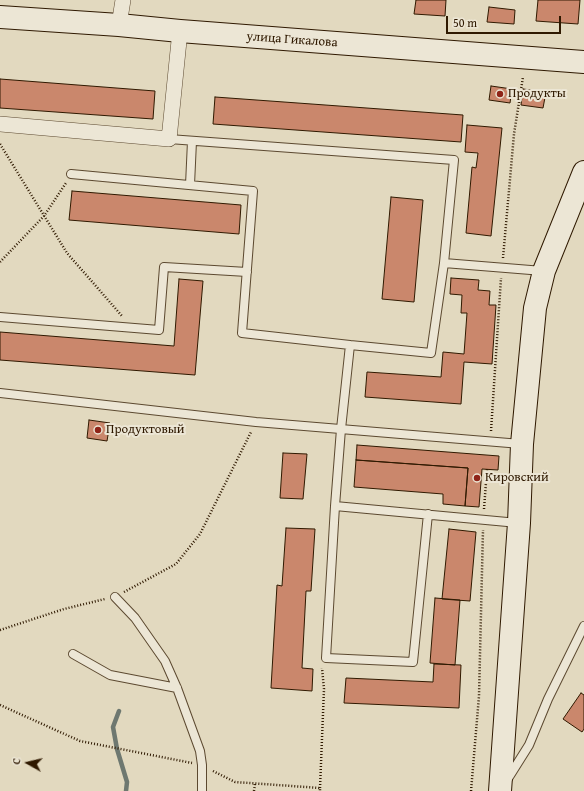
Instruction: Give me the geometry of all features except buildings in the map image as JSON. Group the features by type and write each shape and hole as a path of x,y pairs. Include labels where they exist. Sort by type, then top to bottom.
{"street":[{"path":"120,25 123,0"},
{"name":"улица Гикалова","path":"0,17 120,25 180,31 584,62"},
{"path":"0,124 169,139 180,31"},
{"path":"500,791 519,523 522,444 535,308 544,271 584,172"}],"lane":[{"path":"71,174 253,191 242,333 431,353 444,263 454,160 169,139"},
{"path":"190,185 192,141"},
{"path":"444,263 544,271"},
{"path":"0,317 160,330 164,267 247,272"},
{"path":"350,345 335,506 326,658 413,662 428,514"},
{"path":"0,393 256,422 522,444"},
{"path":"335,506 519,523"},
{"path":"115,597 135,618 164,661 177,688 200,751 202,765 202,791"},
{"path":"500,791 529,745 548,699 584,626"},
{"path":"73,654 110,675 177,688"}],"path":[{"path":"510,185 515,130 523,77"},
{"path":"0,144 67,253 133,328"},
{"path":"0,262 44,216 71,174"},
{"path":"490,441 495,356"},
{"path":"0,630 64,609 115,597 176,564 200,534 256,422"},
{"path":"485,498 487,469"},
{"path":"471,791 479,696 483,519"},
{"path":"0,705 80,741 202,765 236,782 320,789 324,689 322,661"},
{"path":"254,791 255,784"}],"waterway":[{"path":"119,711 113,727 117,749 127,782 126,791"}],"place":[{"name":"Продукты","path":"500,94"},
{"name":"Продуктовый","path":"98,430"},
{"name":"Кировский","path":"477,478"}]}
